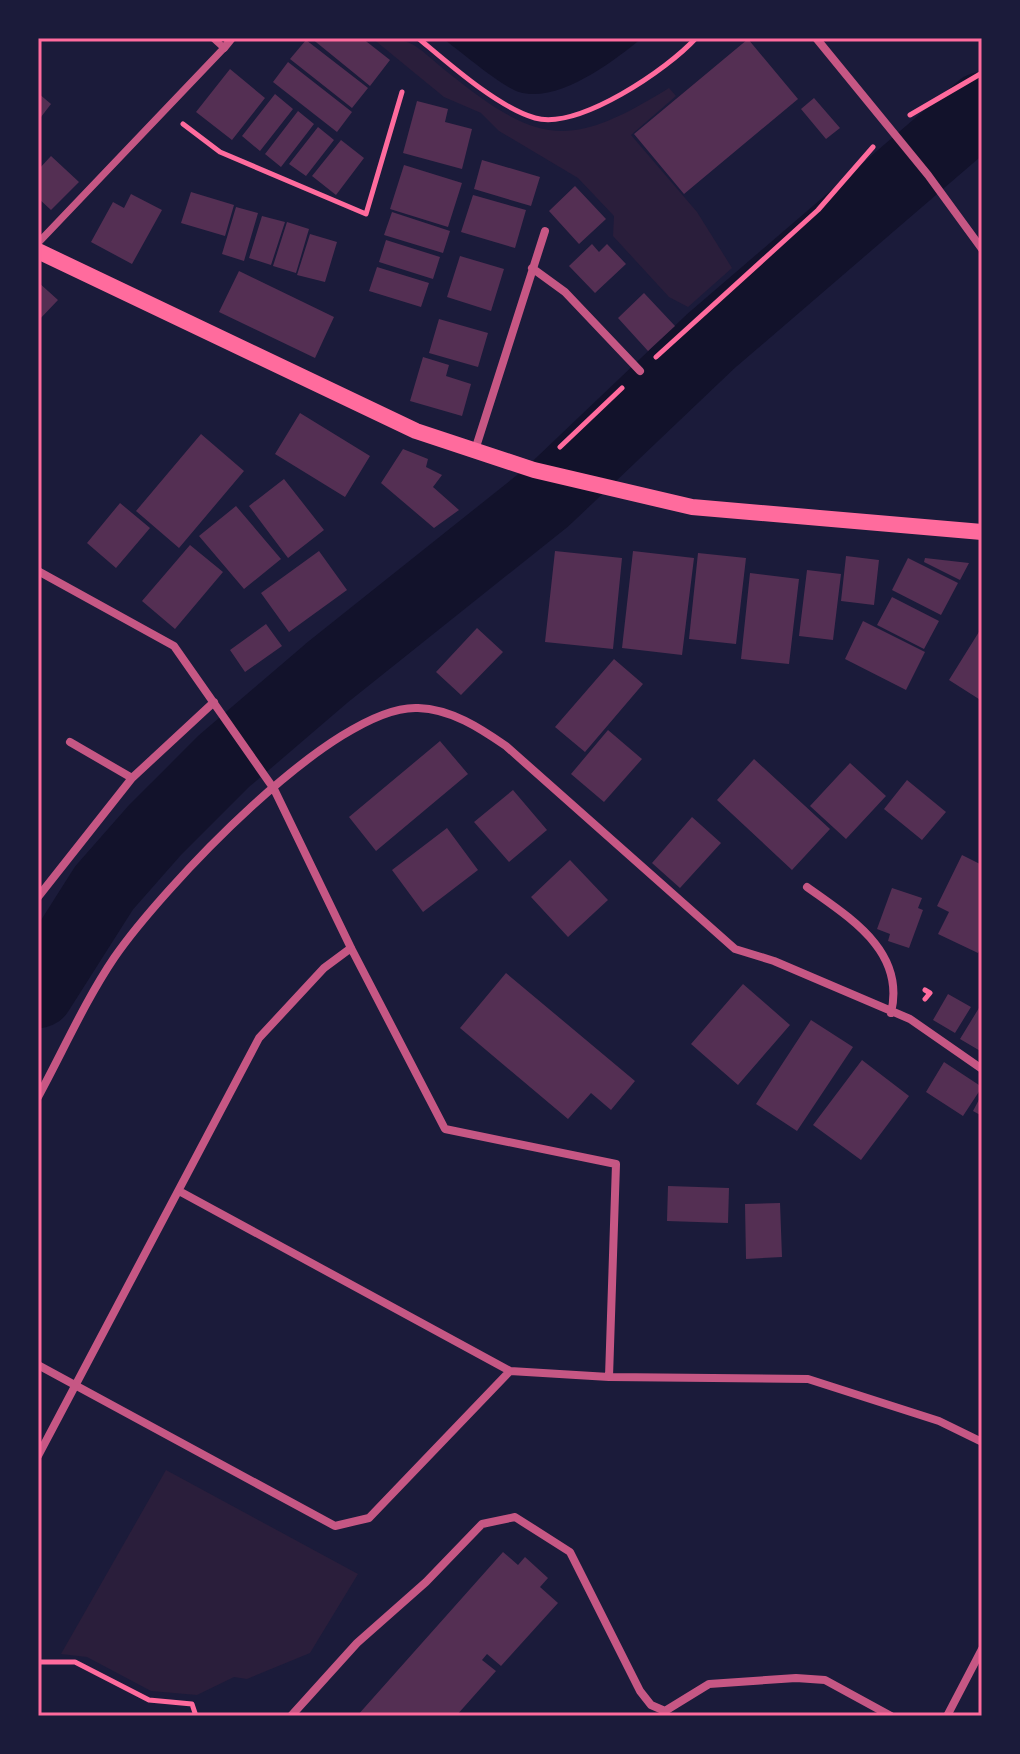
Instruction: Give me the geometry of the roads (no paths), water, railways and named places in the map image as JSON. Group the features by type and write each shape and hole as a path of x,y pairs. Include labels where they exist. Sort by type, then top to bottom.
{"main road":[{"path":"38,251 402,425 539,471 692,507 982,532"}],"street":[{"path":"213,38 224,48"},
{"path":"38,243 232,38"},
{"path":"816,38 928,175 982,249"},
{"path":"474,451 545,231"},
{"path":"532,268 565,292 640,371"},
{"path":"38,571 174,646 274,789 351,948 445,1129 616,1164 609,1377"},
{"path":"38,897 132,778 214,702"},
{"path":"38,1097 112,960 157,900 218,834 313,758 371,720 396,710 438,710 465,721 506,746 735,949 774,961 910,1019 982,1069"},
{"path":"70,742 132,778"},
{"path":"807,887 867,930 882,955 896,991 891,1013"},
{"path":"38,1456 259,1038 324,968 351,948"},
{"path":"179,1191 510,1371 609,1377 808,1379 939,1421 982,1442"},
{"path":"38,1365 335,1526 369,1518 510,1371"},
{"path":"291,1716 357,1643 426,1582 482,1524 515,1517 570,1552 640,1691 651,1705 665,1711 709,1684 796,1678 825,1680 891,1716"},
{"path":"947,1716 982,1649"}],"waterway":[{"path":"38,992 104,888 155,830 224,761 328,672 546,498 711,341 982,108"}]}
